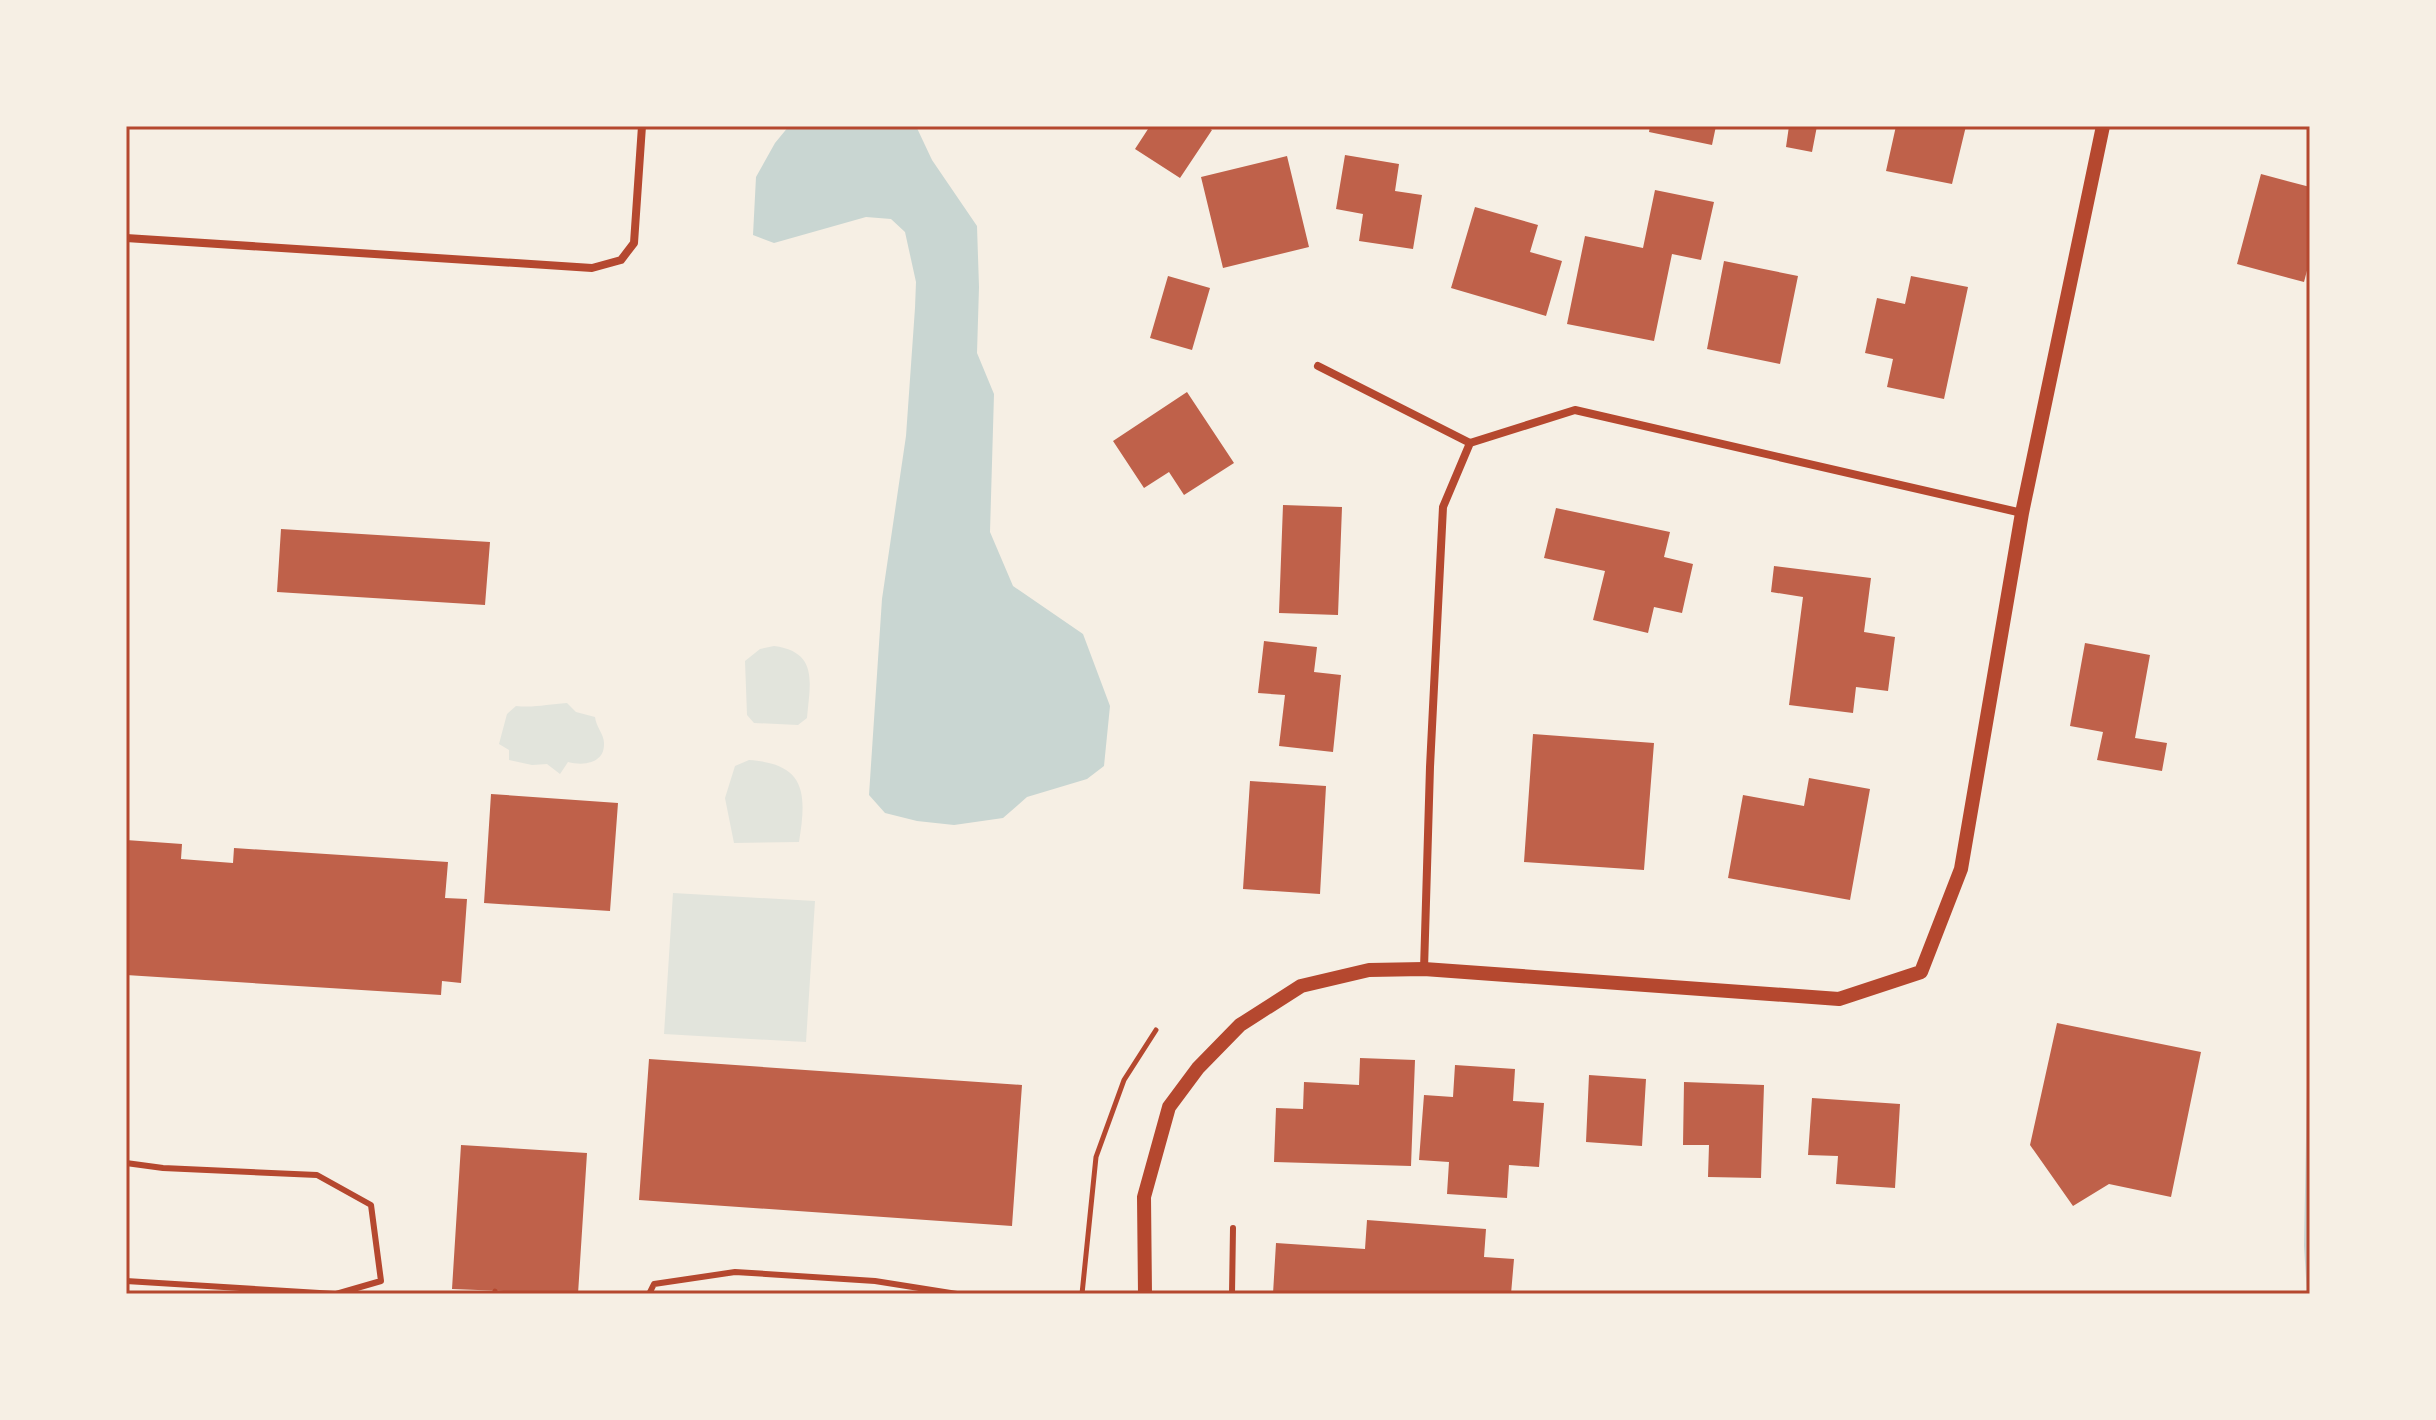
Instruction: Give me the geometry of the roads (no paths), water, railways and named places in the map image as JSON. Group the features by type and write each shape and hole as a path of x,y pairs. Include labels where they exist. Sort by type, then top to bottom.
{"street":[{"path":"126,238 592,268 621,260 634,243 642,126"},
{"path":"1145,1294 1144,1197 1169,1107 1198,1068 1240,1025 1301,986 1369,970 1424,969 1839,999 1921,972 1961,869 2022,513 2103,126"},
{"path":"1318,366 1470,443 1575,410 2022,513"},
{"path":"1424,969 1443,507 1470,443"}],"lane":[{"path":"126,1163 163,1168 317,1175 371,1205 381,1281 336,1294 126,1281"},
{"path":"1232,1294 1233,1228"},
{"path":"649,1294 654,1284 735,1272 875,1281 957,1294"}]}
